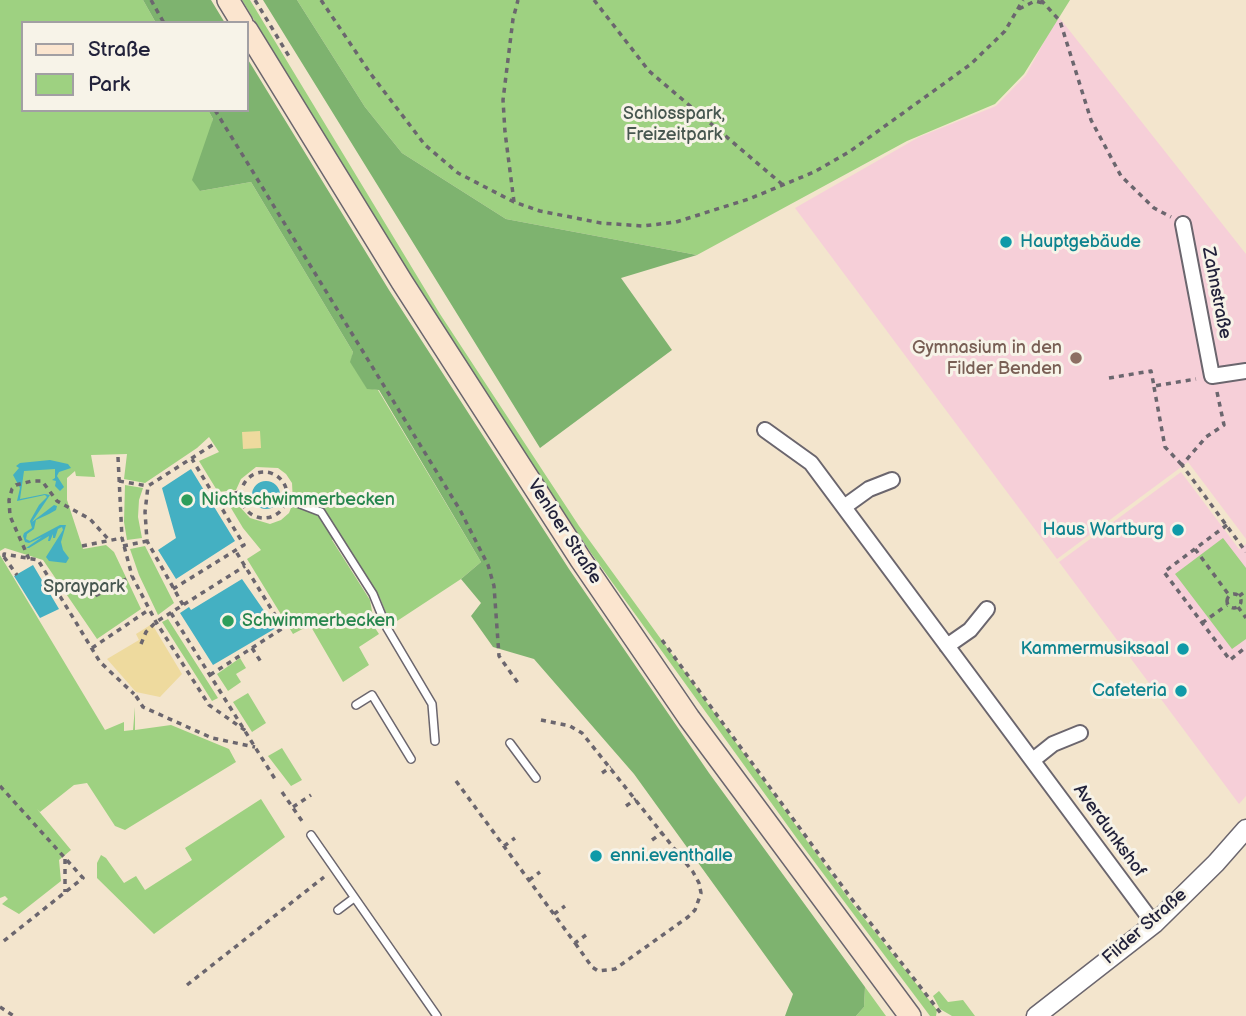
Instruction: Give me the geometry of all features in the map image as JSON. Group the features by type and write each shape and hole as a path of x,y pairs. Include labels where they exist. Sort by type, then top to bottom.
{"main road":[{"path":"228,0 241,21"},
{"name":"Venloer Straße","path":"248,32 402,282 581,560 689,718 910,1016"}],"street":[{"name":"Zahnstraße","path":"1184,224 1212,376"},
{"path":"1212,376 1246,371"},
{"name":"Averdunkshof","path":"765,430 811,463 1154,924"},
{"path":"844,507 869,489 892,480"},
{"path":"947,646 970,630 987,608"},
{"path":"1032,760 1053,744 1080,733"},
{"name":"Filder Straße","path":"1035,1016 1154,924 1216,863 1246,829"}],"lane":[{"path":"295,502 321,512 373,594 387,628 432,704 435,741"},
{"path":"356,705 372,695 411,759"},
{"path":"510,743 536,778"},
{"path":"311,835 437,1016"},
{"path":"338,910 354,898"}],"path":[{"path":"151,0 163,21"},
{"path":"255,0 291,60"},
{"path":"321,0 370,73 425,145 458,173 514,202 540,212 624,225 676,222 719,209 814,172 849,152 971,64 1005,31 1023,0"},
{"path":"514,202 503,100 513,19 518,0"},
{"path":"593,1 649,71 783,185"},
{"path":"1019,9 1035,1 1042,1 1060,21 1091,120 1121,176 1154,208 1184,224"},
{"path":"216,112 460,510 491,576 499,656 518,683"},
{"path":"1109,378 1151,371 1165,447 1182,465 1246,552"},
{"path":"1154,386 1212,376 1224,425 1206,437 1182,465"},
{"path":"119,481 148,486 214,444"},
{"path":"118,457 121,538 132,576 156,622 209,705 246,731"},
{"path":"173,589 244,545 192,458"},
{"path":"269,473 276,475 286,487 286,502 277,514 263,518 249,513 244,507 241,492 243,485 254,474 269,473"},
{"path":"29,559 10,516 9,493 16,485 23,483 42,481 57,501 90,519 109,540"},
{"path":"148,486 145,512 147,541 183,605"},
{"path":"215,496 241,492"},
{"path":"1227,526 1164,572 1230,660 1246,648"},
{"path":"82,546 121,538"},
{"path":"123,545 147,541"},
{"path":"1195,549 1229,595"},
{"path":"210,675 283,628 235,550"},
{"path":"17,575 4,554 38,561 100,662 144,707 212,738 255,747"},
{"path":"141,644 146,632 156,622 245,566"},
{"path":"90,588 95,596 132,576"},
{"path":"1239,596 1246,591"},
{"path":"1229,595 1239,596"},
{"path":"1227,605 1229,595"},
{"path":"1238,607 1241,603 1239,596"},
{"path":"1202,623 1227,605"},
{"path":"1227,605 1238,607"},
{"path":"1238,607 1246,618"},
{"path":"92,648 150,609"},
{"path":"171,613 275,779"},
{"path":"659,636 851,898 943,1016"},
{"path":"252,648 261,662"},
{"path":"456,781 592,967 598,971 615,969 688,917 701,893 693,872 582,733 570,726 541,720"},
{"path":"602,773 611,767"},
{"path":"0,786 83,878 0,944"},
{"path":"282,792 311,835"},
{"path":"293,807 312,795"},
{"path":"626,806 636,799"},
{"path":"652,840 663,832"},
{"path":"504,846 515,838"},
{"path":"65,857 65,892"},
{"path":"187,985 334,870"},
{"path":"529,880 540,872"},
{"path":"554,914 565,905"},
{"path":"575,943 586,935"},
{"path":"0,1007 14,1016"}],"shaded area":[{"name":"Gymnasium in den Filder Benden","path":"1058,16 1246,254 1246,539 1188,462 1057,559 795,208 919,137 996,106 1026,75"},
{"path":"1181,472 1239,549 1246,544 1246,796 1239,804 1059,562"}],"green space":[{"name":"Spraypark","path":"0,0 143,0 155,21 21,21 21,112 209,112 213,119 200,191 251,182 353,352 351,362 367,388 378,390 481,562 461,579 391,625 380,598 340,535 332,540 370,600 375,628 379,634 359,647 369,665 343,682 310,625 293,634 247,559 261,550 243,528 225,498 238,495 240,507 250,518 270,524 289,513 293,503 292,483 278,468 256,467 241,479 236,490 218,492 199,461 219,452 209,437 145,483 124,479 127,454 91,455 95,477 76,476 75,471 67,478 67,500 83,549 106,545 114,552 141,609 97,639 43,560 5,548 0,551"},
{"path":"143,0 211,0 224,21 155,21"},
{"path":"242,0 250,0 440,314 579,526 852,903 937,1010 936,1016 930,1016 798,840 591,553 440,326"},
{"path":"263,0 297,0 365,107 402,153 506,219 697,255 621,278 672,350 540,448"},
{"name":"Schlosspark, Freizeitpark","path":"297,0 1070,0 1024,74 995,104 907,141 697,255 506,219 402,153 365,107"},
{"path":"248,60 389,290 569,569 709,773 865,987 864,1007 856,1016 785,1016 793,994 634,774 534,659 493,647 471,616 481,603 461,579 481,562 379,390 367,389 350,362 353,352 251,182 200,191 192,180 213,119 209,112 248,112"},
{"path":"125,485 143,488 138,517 142,538 127,540 124,522"},
{"path":"1223,538 1246,568 1246,639 1232,649 1175,574"},
{"path":"145,546 174,603 158,615 130,549"},
{"path":"0,555 105,730 124,722 124,731 133,730 135,707 135,730 171,725 229,749 236,762 125,830 115,826 87,783 74,785 40,812 37,809 71,850 59,860 61,881 19,914 2,904 8,899 5,896 0,898"},
{"path":"168,619 218,698 212,701 162,622"},
{"path":"240,658 246,668 236,674 241,682 228,691 217,674"},
{"path":"248,693 266,723 252,732 233,702"},
{"path":"282,748 302,780 291,786 268,756"},
{"path":"261,799 285,837 154,934 97,878 97,863 101,855 124,883 136,876 145,890 192,860 185,848"},
{"path":"865,987 886,1016 856,1016 864,1007"},
{"path":"939,991 948,1002 963,1000 975,1016 952,1016 940,1009 933,996"}],"sand":[{"path":"260,431 261,448 243,449 242,432"},
{"path":"152,624 182,674 160,697 136,692 107,659 139,640 136,634"}],"water":[{"path":"50,460 68,464 71,468 59,472 57,476 64,487 60,491 55,486 56,481 52,480 55,478 55,469 24,471 20,499 45,494 50,495 32,522 54,505 57,506 56,510 36,520 34,529 27,534 26,539 30,541 60,525 66,525 61,542 69,558 66,563 49,561 46,557 63,530 62,527 58,529 55,538 53,534 50,541 49,536 26,548 42,537 29,543 25,542 23,536 32,528 30,521 47,497 45,495 17,501 20,488 13,475 19,468 16,466 20,463"},
{"path":"191,469 235,541 176,579 158,550 176,538 162,488"},
{"path":"266,481 276,485 280,495 276,505 266,509 256,505 252,495 256,485"},
{"path":"33,565 59,609 40,618 14,576"},
{"name":"Schwimmerbecken","path":"242,579 276,628 213,665 180,613 189,607 191,610"}],"place":[{"name":"Hauptgebäude","path":"1006,242"},
{"name":"Gymnasium in den Filder Benden","path":"1076,358"},
{"name":"Nichtschwimmerbecken","path":"187,500"},
{"name":"Haus Wartburg","path":"1178,530"},
{"name":"Schwimmerbecken","path":"228,621"},
{"name":"Kammermusiksaal","path":"1183,649"},
{"name":"Cafeteria","path":"1181,691"},
{"name":"enni.eventhalle","path":"596,856"}]}
